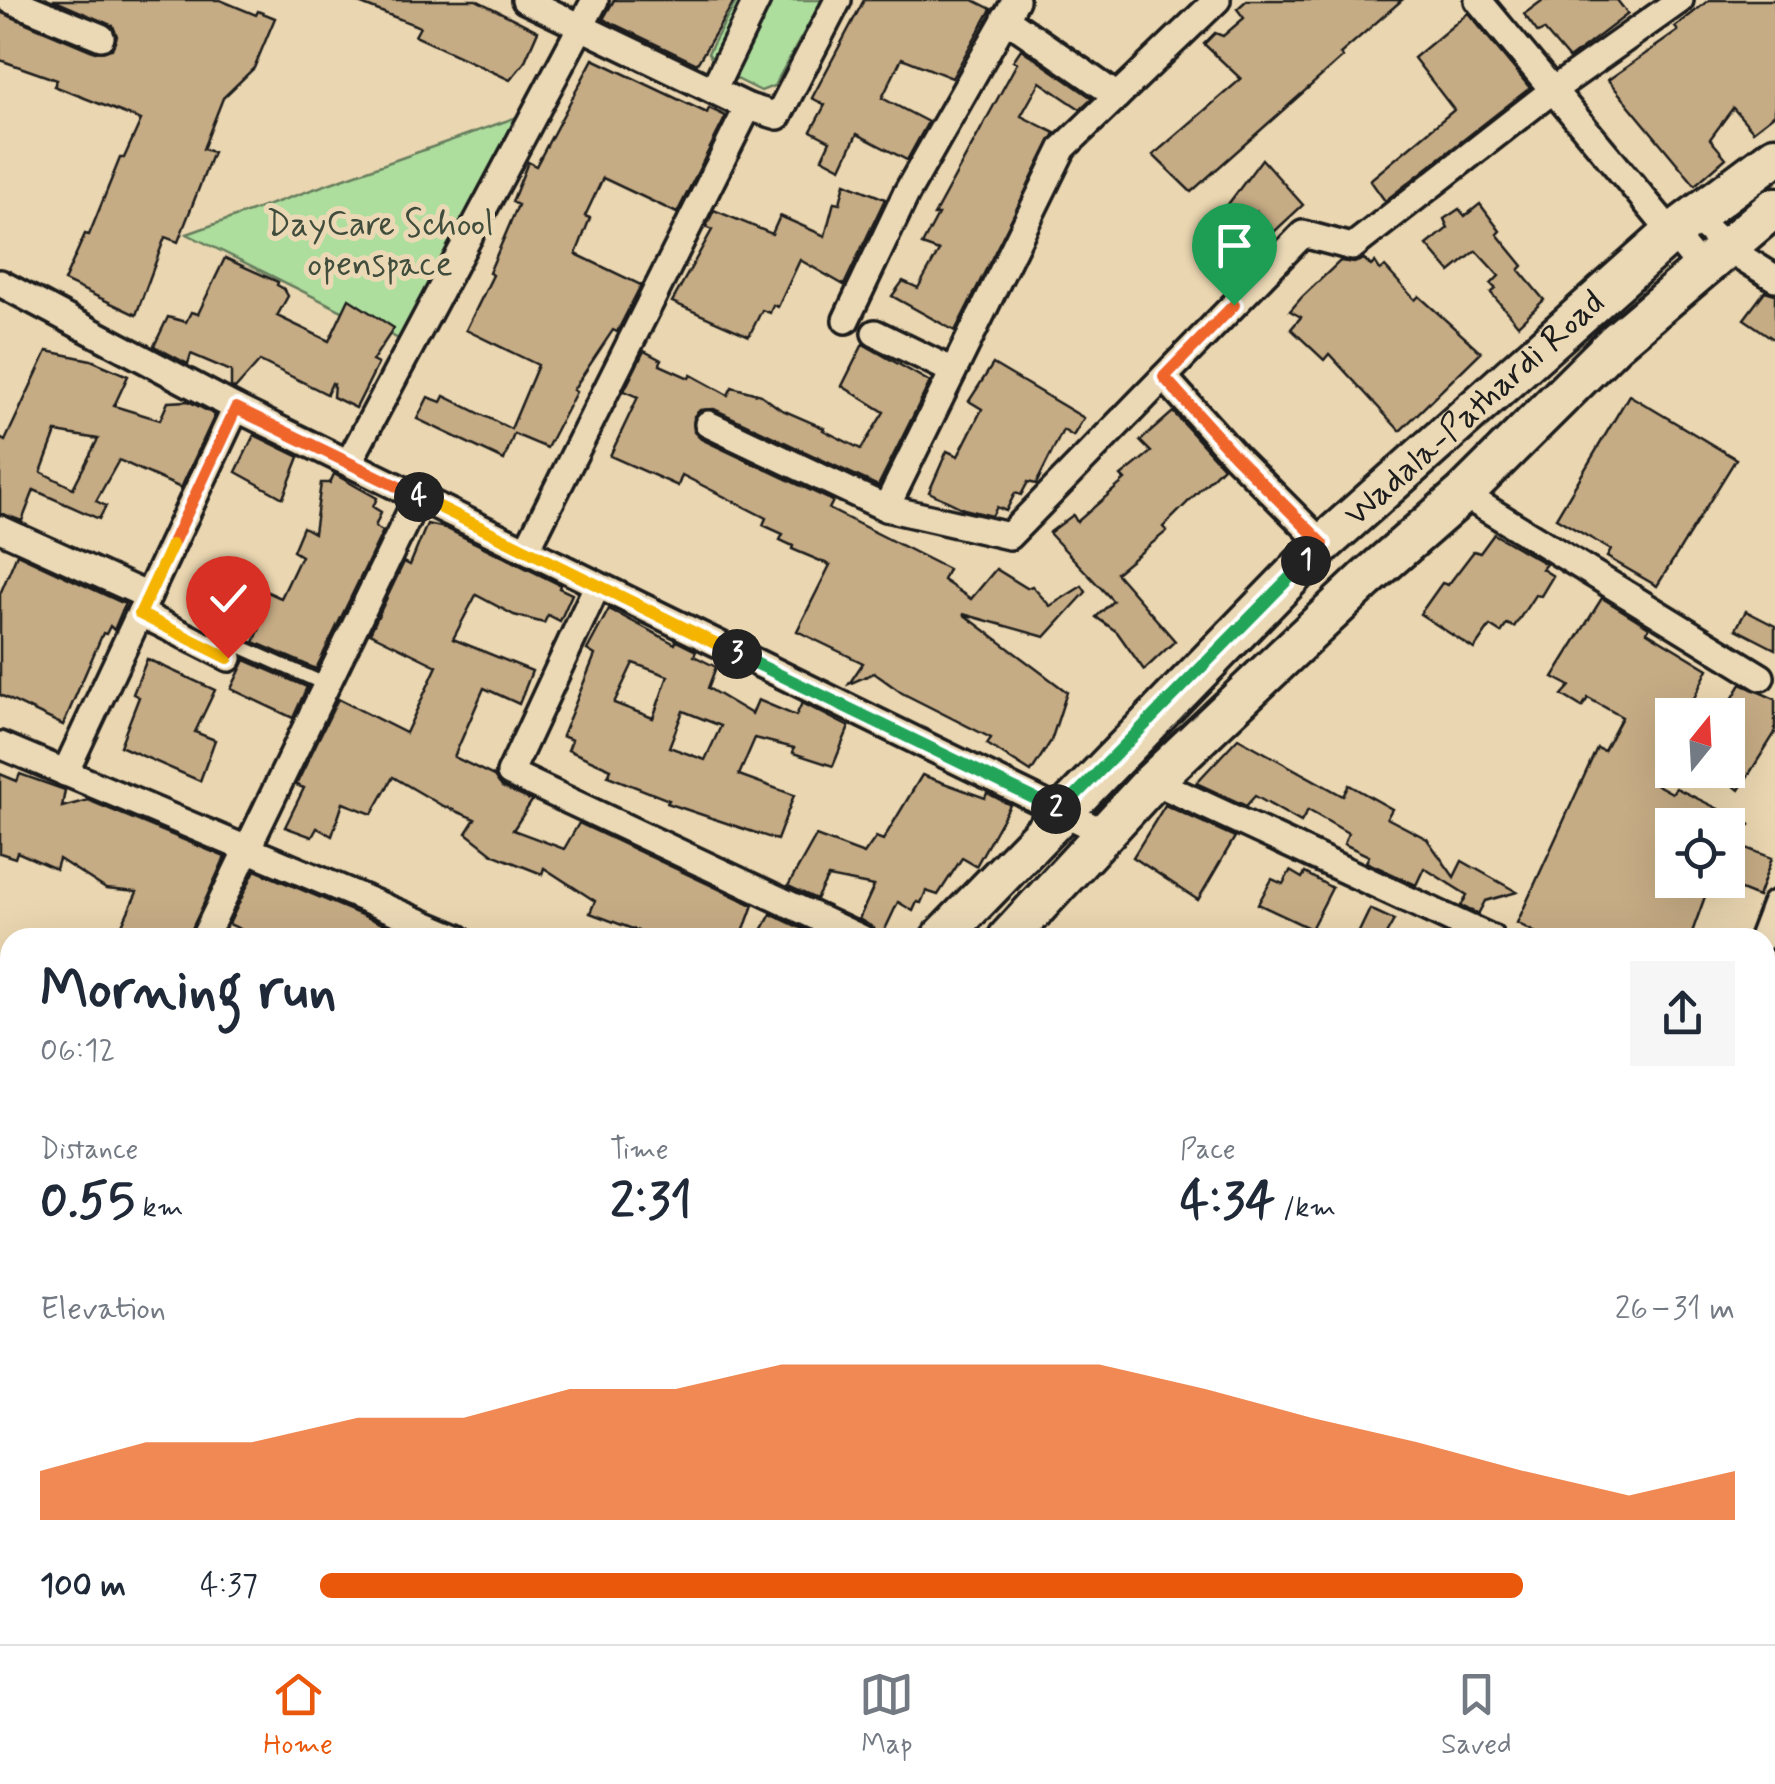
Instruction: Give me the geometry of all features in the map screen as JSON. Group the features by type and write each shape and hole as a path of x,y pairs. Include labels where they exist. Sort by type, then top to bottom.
{"main road":[{"name":"Wadala-Pathardi Road","path":"950,928 1323,544 1682,225 1775,156"},
{"name":"Wadala-Pathardi Road","path":"1017,928 1153,781 1365,580 1463,494 1615,343 1775,207"}],"street":[{"path":"10,0 100,37"},
{"path":"524,0 748,107 778,116 838,0"},
{"path":"349,462 595,0"},
{"path":"713,90 757,0"},
{"path":"886,508 1063,148 1218,0"},
{"path":"1478,0 1553,90 1714,258 1775,278"},
{"path":"708,424 886,508 1008,536 1303,234 1352,247 1553,90 1645,10 1680,0"},
{"path":"846,320 906,194 1011,9 1117,96"},
{"path":"528,550 748,107"},
{"path":"0,283 236,408 1103,832"},
{"path":"875,332 952,371"},
{"path":"1164,377 1235,456 1323,544"},
{"path":"66,773 236,408"},
{"path":"1463,494 1760,676"},
{"path":"209,928 418,496"},
{"path":"0,529 234,652"},
{"path":"597,586 510,773 840,928"},
{"path":"0,745 434,928"},
{"path":"1153,781 1470,928"},
{"path":"1766,928 1775,904"}],"lane":[{"path":"234,652 327,685"}],"green space":[{"path":"737,0 822,0 774,86 761,91 719,70 708,53"},
{"name":"DayCare School openspace","path":"537,110 411,345 187,234"}],"building":[{"path":"53,0 220,0 256,15 258,11 275,18 254,68 223,98 203,149 213,152 178,242 165,237 136,315 64,281 141,120 54,86 57,80 0,60 0,12 95,52 112,49 117,36 113,26"},
{"path":"351,0 476,0 538,31 524,63 510,80 415,36 420,27"},
{"path":"614,0 735,0 697,64 603,19"},
{"path":"864,0 973,0 991,9 952,78 902,58 882,98 928,122 907,160 857,134 841,168 822,158 830,141 811,131 825,105 812,98"},
{"path":"1247,0 1402,0 1191,192 1153,155 1241,79 1204,44 1215,33 1223,36 1244,18 1237,9"},
{"path":"1543,0 1617,0 1628,14 1569,59 1544,30 1538,33 1524,14"},
{"path":"1709,0 1775,0 1775,114 1753,131 1733,108 1710,139 1726,158 1695,185 1608,80 1678,31 1675,27"},
{"path":"1468,13 1530,88 1385,201 1370,180 1454,110 1414,58"},
{"path":"1021,49 1092,98 1080,109 1040,82 1021,116 1055,133 955,331 892,296 903,281 918,288 939,251 922,245 938,215 934,215"},
{"path":"593,59 707,113 709,108 726,116 677,213 603,178 585,216 590,218 576,254 641,285 617,332 613,330 573,390 576,392 547,448 514,434 504,460 417,419 428,397 441,402 444,396 511,429 538,365 466,330 493,275 489,273 518,205 512,202 528,162 536,166"},
{"path":"1262,159 1303,205 1274,232 1257,212 1231,245 1208,231"},
{"path":"845,183 885,199 844,285 800,260 778,307 773,305 770,313 762,310 749,336 672,302 712,230 706,227 714,210 772,234 780,216 825,236 834,202 840,203"},
{"path":"1480,204 1500,231 1497,234 1523,266 1519,270 1544,300 1518,325 1491,293 1496,289 1491,284 1499,276 1476,251 1450,272 1427,245 1448,228 1444,219 1459,209 1465,216"},
{"path":"225,258 278,282 288,296 277,316 329,341 349,299 394,328 372,361 378,364 356,408 333,397 332,383 327,394 260,361 235,389 231,387 231,371 191,354 188,364 154,346 168,317 186,322 191,312 198,314"},
{"path":"1364,259 1371,266 1375,262 1380,270 1385,267 1415,300 1419,296 1481,352 1400,431 1329,354 1324,360 1291,329 1301,317 1290,311 1302,297 1340,261 1354,263"},
{"path":"1765,291 1775,294 1775,340 1744,319"},
{"path":"863,344 930,382 878,486 714,409 700,410 694,416 694,432 701,439 833,501 829,509 948,569 943,580 971,599 996,569 1027,588 1032,586 1050,606 1082,586 1086,592 1045,637 963,614 1067,692 1051,741 1031,772 987,744 991,738 902,693 874,673 849,684 863,663 797,631 830,565 792,549 780,540 783,534 763,525 766,518 682,475 678,486 610,456 638,397 624,391 644,351 661,360 660,365 689,378 691,375 728,395 732,387 761,395 780,409 861,449 884,412 842,386"},
{"path":"47,351 91,360 128,376 114,406 160,420 168,402 188,401 215,415 181,488 119,460 96,501 106,506 99,519 34,490 22,521 0,513 0,438 5,441","holes":["56,432 98,439 73,488 41,472"]},
{"path":"993,364 1084,418 1073,436 1063,430 1036,484 1028,482 1021,495 1015,493 1006,511 997,507 992,516 964,509 929,492 947,451 958,456 982,409 969,401"},
{"path":"1629,395 1736,459 1657,586 1607,557 1611,550 1556,518"},
{"path":"1173,412 1223,467 1163,527 1167,531 1116,573 1175,641 1144,670 1117,632 1096,617 1113,601 1049,533 1073,515 1077,522 1125,480 1121,476 1151,452 1140,441"},
{"path":"254,435 299,457 283,498 236,472"},
{"path":"334,474 377,498 373,507 381,512 375,527 383,531 316,669 254,642 260,628 204,599 219,570 281,598 301,556 293,551 303,527 314,533 321,483 330,483"},
{"path":"427,524 445,528 572,594 560,621 548,615 544,623 514,615 476,595 453,639 532,671 519,704 484,688 454,757 494,776 502,787 532,801 513,830 564,849 579,823 753,905 745,928 630,928 590,913 595,901 544,868 542,874 494,855 466,833 475,819 441,805 393,777 372,814 343,803 332,836 317,828 312,837 285,827 304,788 296,785 338,699 406,733 437,666 370,633 404,562 410,565"},
{"path":"1494,534 1546,564 1542,569 1553,576 1514,627 1507,624 1501,633 1490,626 1474,649 1420,614 1442,583 1448,585 1474,551 1480,553"},
{"path":"17,554 125,604 114,630 110,626 103,633 63,725 0,695 0,594"},
{"path":"1602,598 1649,627 1647,632 1708,669 1694,698 1655,698 1655,788 1672,793 1676,788 1717,808 1655,808 1655,898 1704,898 1694,928 1527,928 1517,923 1597,748 1604,751 1622,717 1588,698 1582,707 1562,695 1570,686 1553,677"},
{"path":"609,609 696,651 694,656 716,667 708,688 752,714 758,700 796,716 802,703 849,727 833,766 793,753 794,748 755,738 739,775 794,795 777,840 667,803 669,800 608,776 611,769 568,750 572,740 562,736 595,655 587,650","holes":["633,663 668,676 653,718 614,703","683,711 721,726 705,760 669,747"]},
{"path":"1746,611 1775,626 1775,649 1736,629"},
{"path":"147,659 215,690 195,732 215,740 200,781 120,746 139,697 133,694"},
{"path":"245,660 307,687 293,718 231,689"},
{"path":"1741,684 1775,699 1775,733 1745,780 1745,698 1733,698"},
{"path":"1238,738 1343,796 1349,785 1392,809 1387,818 1427,839 1454,877 1462,861 1517,892 1485,901 1478,914 1461,906 1467,895 1424,868 1416,885 1366,862 1369,856 1344,844 1348,833 1308,810 1301,822 1255,796 1246,806 1196,783"},
{"path":"0,774 17,781 20,774 65,790 62,807 88,800 225,857 193,928 121,928 137,892 106,889 59,859 56,869 17,852 15,858 0,853"},
{"path":"922,775 985,798 987,793 1010,805 976,866 962,858 938,895 926,891 913,911 898,902 886,928 874,928 859,919 874,886 828,877 816,899 788,886 816,836 864,854 876,837 883,840"},
{"path":"1165,805 1235,837 1198,900 1133,857"},
{"path":"1745,848 1772,858 1758,897 1745,892"},
{"path":"255,870 392,928 238,928 229,924"},
{"path":"1290,871 1302,878 1305,873 1332,888 1312,928 1258,904 1272,879 1283,884"},
{"path":"1370,909 1394,920 1390,928 1361,928"},
{"path":"771,914 801,928 763,928"}],"route":[{"path":"228,658 140,614 236,408 1060,811 1323,544 1235,456 1164,377 1234,305"}]}
